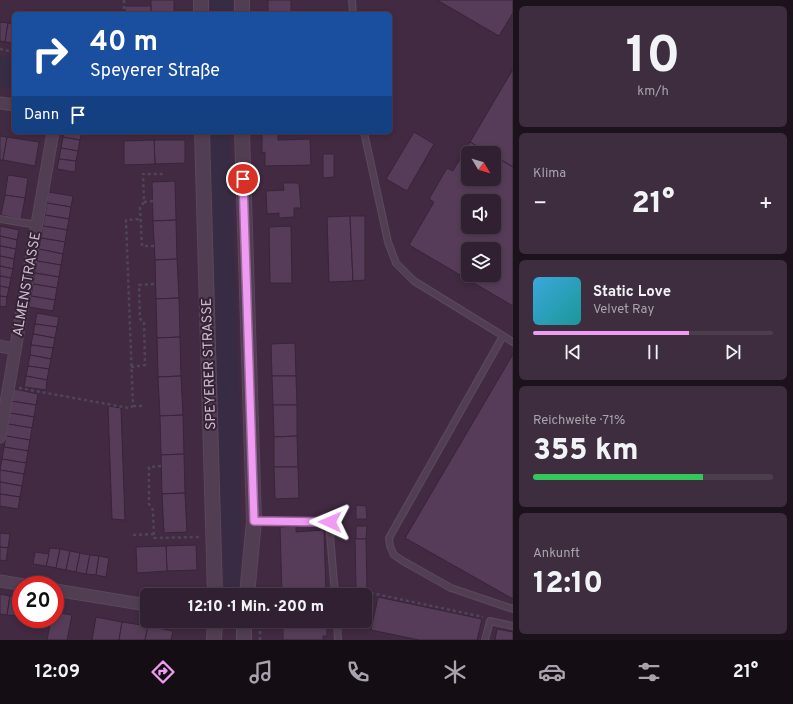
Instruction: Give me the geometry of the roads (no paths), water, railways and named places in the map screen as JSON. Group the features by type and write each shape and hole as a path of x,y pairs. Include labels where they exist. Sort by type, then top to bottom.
{"street":[{"path":"201,0 201,12"},
{"path":"242,0 242,12"},
{"path":"0,103 12,105"},
{"name":"ALMENSTRASSE","path":"0,437 53,134"},
{"name":"SPEYERER STRASSE","path":"202,134 215,588"},
{"path":"242,134 254,521 248,588"},
{"path":"0,346 15,349"},
{"path":"0,581 12,583"},
{"path":"64,591 140,604"},
{"path":"214,640 215,628"},
{"path":"244,628 244,640"}],"lane":[{"path":"352,0 353,12"},
{"path":"364,134 388,242 396,263 414,282 513,342"},
{"path":"0,219 37,226"},
{"path":"503,336 389,538 390,546 394,555 403,561 451,588 513,609"},
{"path":"254,521 330,522 335,588"},
{"path":"486,640 490,621 513,626"},
{"path":"337,628 338,640"}]}
